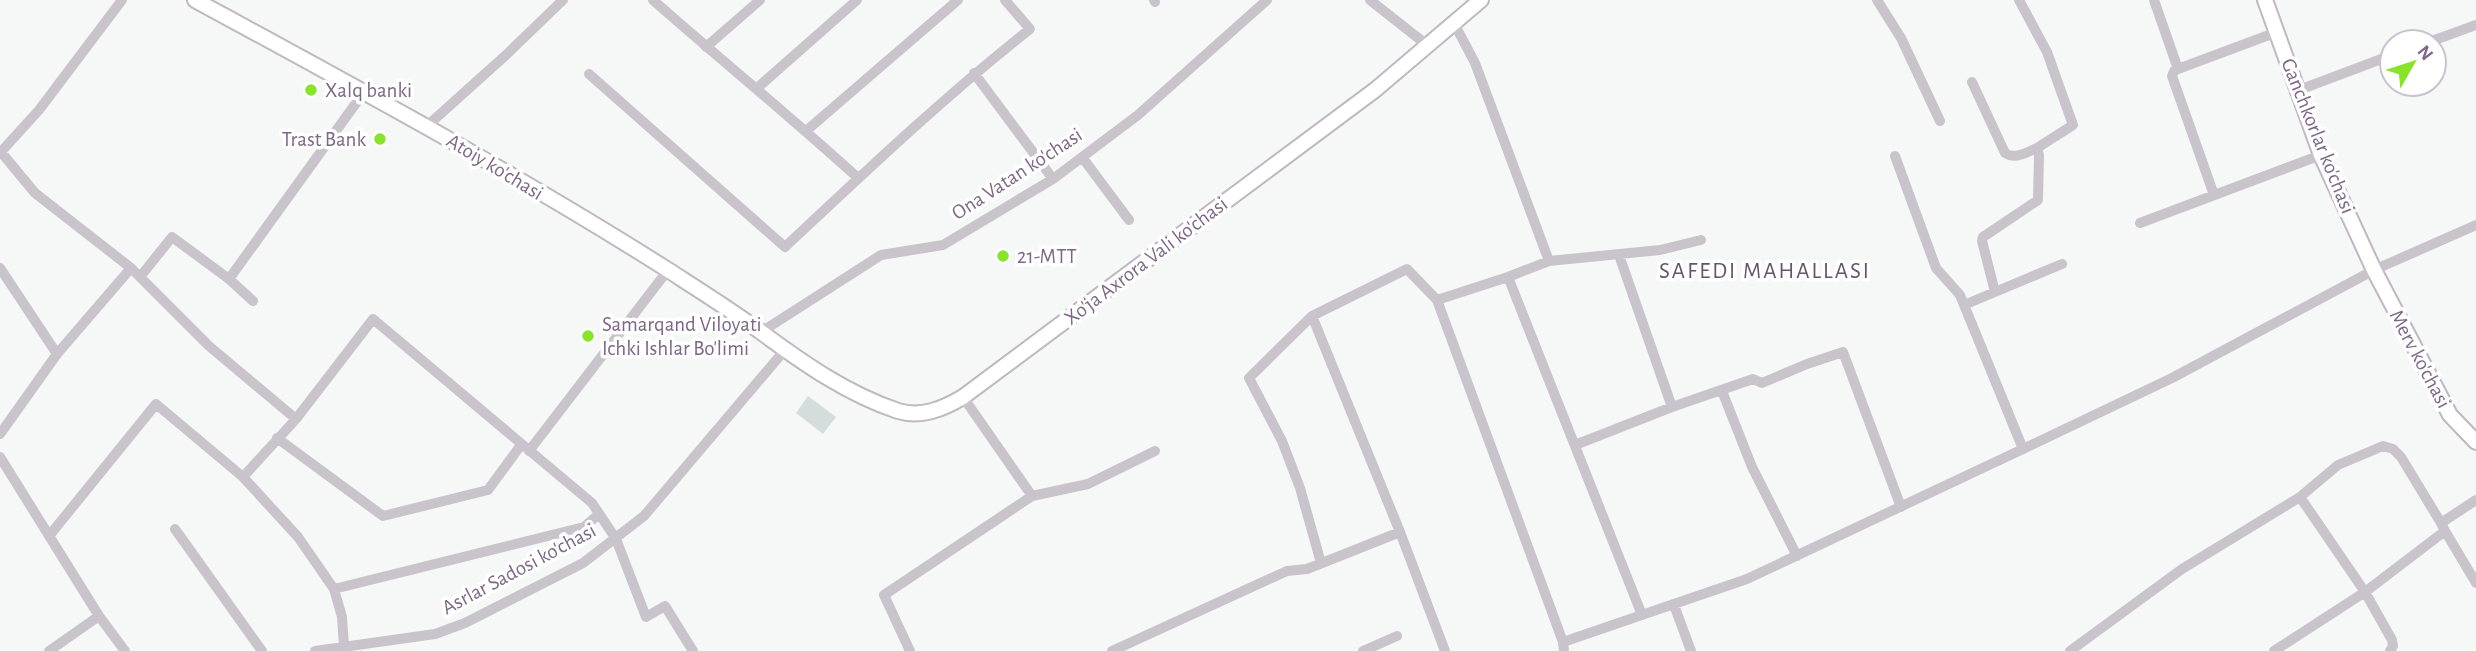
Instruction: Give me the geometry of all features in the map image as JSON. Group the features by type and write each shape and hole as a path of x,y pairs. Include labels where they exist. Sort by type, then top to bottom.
{"street":[{"path":"122,0 39,110 1,153 35,193 131,268 209,346 296,419"},
{"name":"Atoiy ko'chasi","path":"195,0 427,126 668,270 785,351"},
{"path":"427,126 562,0"},
{"path":"706,47 760,0"},
{"path":"756,89 858,0"},
{"path":"806,131 958,0"},
{"path":"589,74 785,247 974,73 1030,30 1005,0"},
{"name":"Ona Vatan ko'chasi","path":"761,332 881,255 943,245 1053,178 1138,115 1267,0"},
{"path":"1370,0 1427,45"},
{"name":"Xo'ja Axrora Vali ko'chasi","path":"785,351 837,383 899,411 913,413 937,410 962,397 1348,110 1481,0"},
{"path":"1877,0 1901,38 1940,121"},
{"path":"1972,82 2005,153 2010,156 2037,148 2070,128 2074,121 2047,52 2017,0 2011,3 2009,0"},
{"path":"2154,0 2178,69"},
{"name":"Ganchkorlar ko'chasi","path":"2266,0 2321,155 2374,270"},
{"path":"657,1 706,47 858,178"},
{"path":"1454,23 1475,63 1549,261"},
{"path":"2448,35 2476,25"},
{"path":"2214,195 2173,82 2174,71 2277,32"},
{"path":"2299,90 2378,60"},
{"path":"974,73 1053,178"},
{"path":"229,279 364,92"},
{"path":"1994,292 1983,237 2038,200 2037,148"},
{"path":"2140,223 2321,155"},
{"path":"1082,156 1129,220"},
{"path":"1895,156 1936,268 1960,295 2023,449"},
{"path":"1321,564 1300,488 1282,440 1249,378 1312,316 1407,269 1437,300 1564,647 1642,615 1747,579 1797,556 2172,378 2374,270 2476,225"},
{"path":"140,277 173,237 229,279 253,301"},
{"path":"1437,300 1549,261 1619,256 1701,240"},
{"path":"1619,256 1672,407"},
{"path":"1964,304 2062,264"},
{"path":"0,268 57,354"},
{"path":"0,434 57,354 131,268"},
{"path":"277,438 383,516 488,490 668,270"},
{"name":"Merv ko'chasi","path":"2374,270 2450,415 2475,438"},
{"path":"1508,277 1642,615"},
{"path":"1312,316 1446,651"},
{"path":"243,477 296,419 373,319 592,503 616,539 646,617 665,606 693,651"},
{"name":"Asrlar Sadosi ko'chasi","path":"315,651 435,635 583,563 644,516 785,351"},
{"path":"1575,445 1672,407 1753,379 1762,383 1843,352 1901,507"},
{"path":"1722,391 1752,467 1797,556"},
{"path":"962,397 1032,496"},
{"path":"49,536 156,404 243,477 298,537 334,589 342,617 344,646"},
{"path":"2070,651 2182,569 2300,496 2338,464 2383,446 2393,449 2401,457 2476,583"},
{"path":"910,651 884,595 1032,496 1088,484 1156,451"},
{"path":"0,457 99,615 125,651"},
{"path":"2300,496 2365,592 2392,640 2390,651"},
{"path":"2274,651 2365,592 2476,500"},
{"path":"334,589 583,527 599,514"},
{"path":"175,529 262,651"},
{"path":"1118,650 1287,571 1307,569 1400,532"},
{"path":"1674,605 1691,651"},
{"path":"49,651 99,615"},
{"path":"1363,651 1397,636"}],"shaded area":[{"path":"808,396 836,417 823,434 796,413"}],"place":[{"name":"Xalq banki","path":"311,90"},
{"name":"Trast Bank","path":"380,139"},
{"name":"21-MTT","path":"1003,256"},
{"name":"Samarqand Viloyati Ichki Ishlar Bo'limi","path":"588,336"}],"district":[{"name":"SAFEDI MAHALLASI","path":"1765,271"}]}
